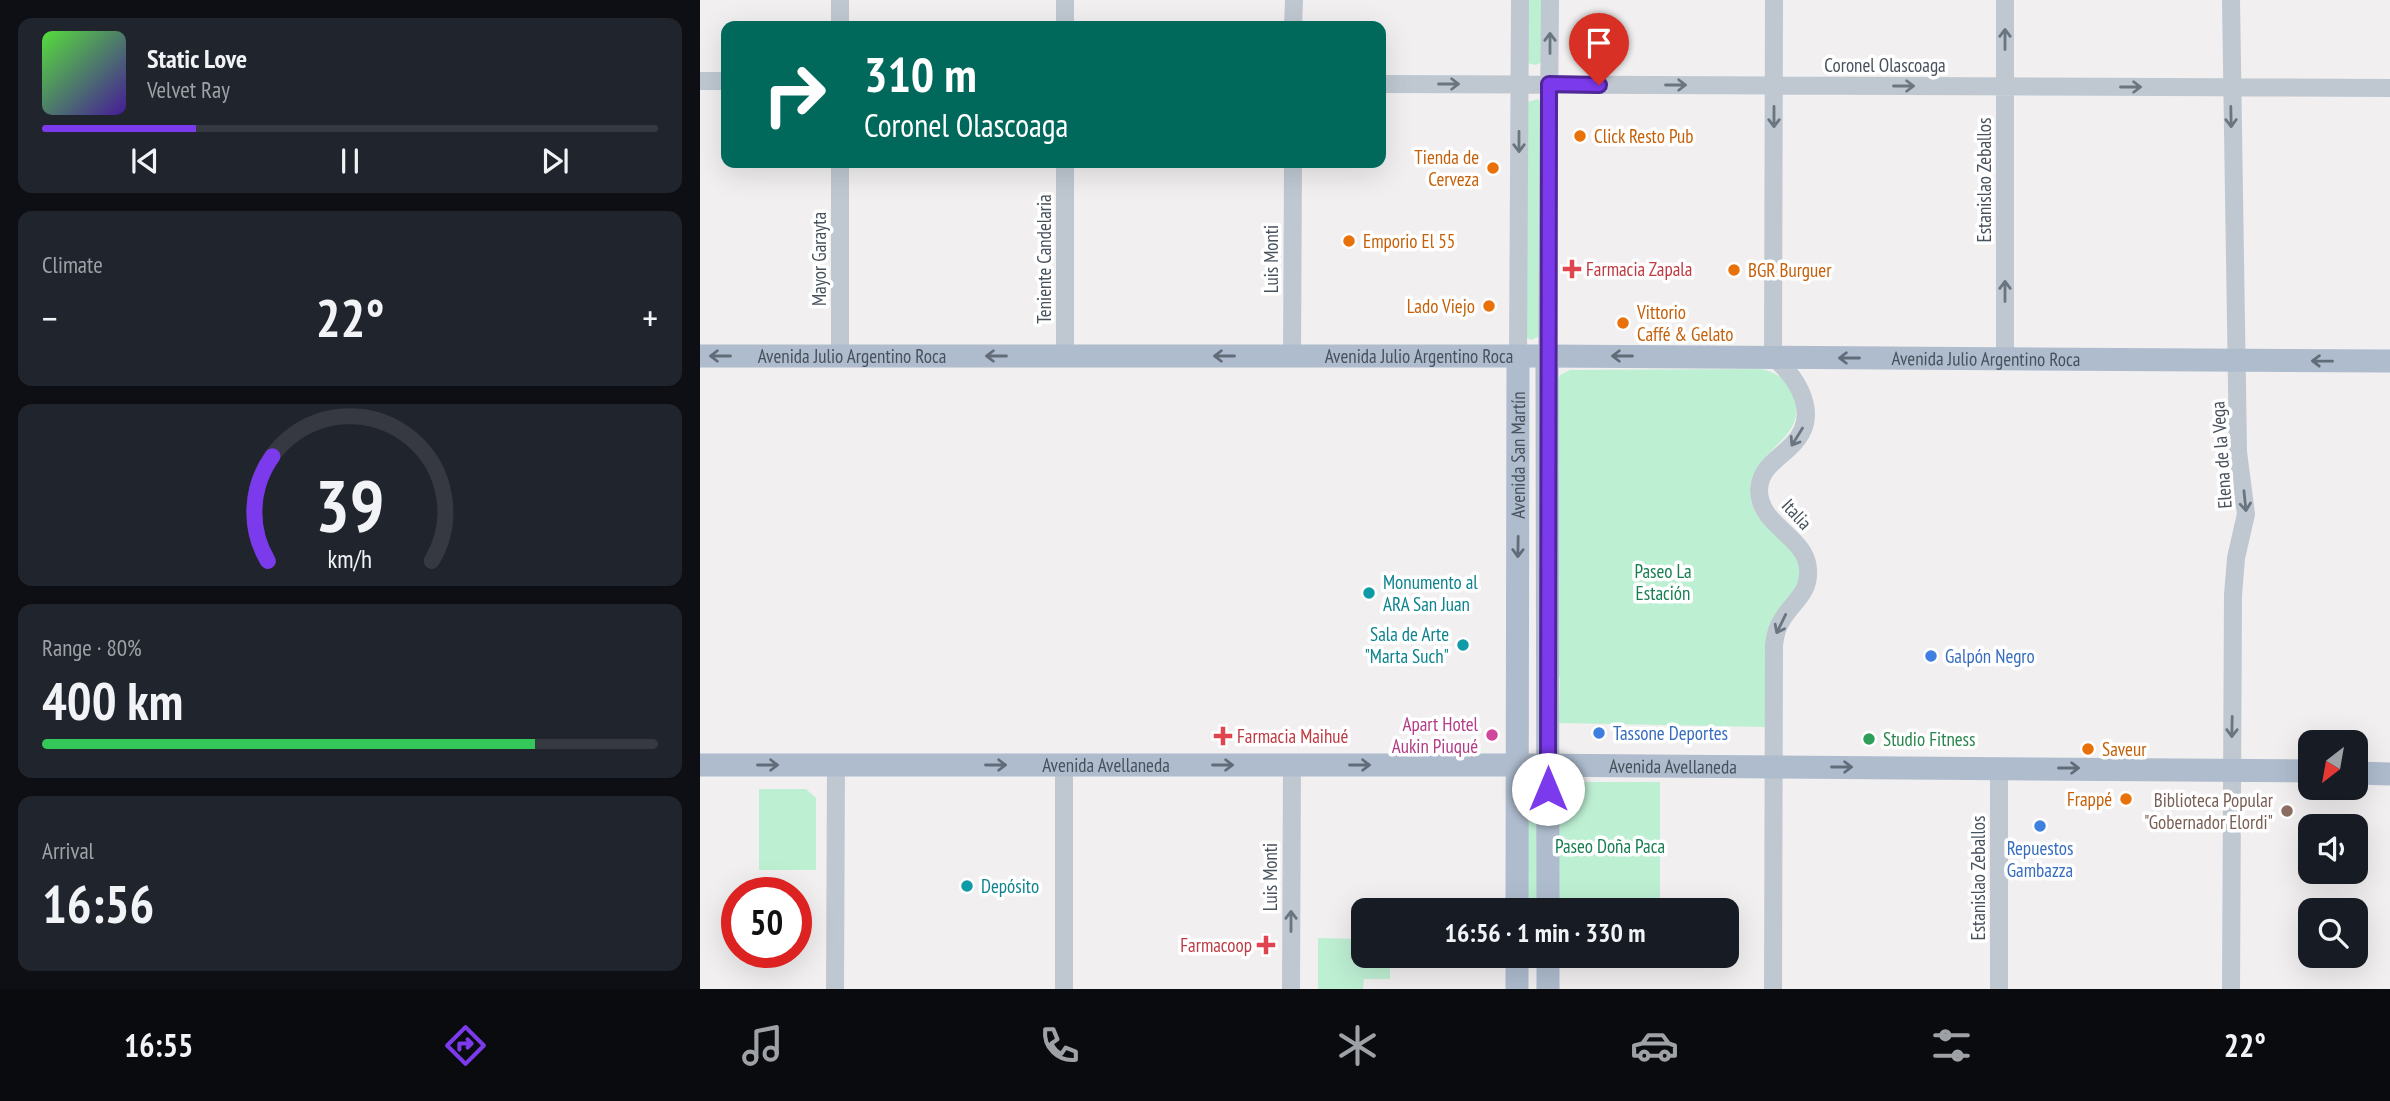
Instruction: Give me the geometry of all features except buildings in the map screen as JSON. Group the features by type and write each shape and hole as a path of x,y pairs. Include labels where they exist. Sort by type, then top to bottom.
{"main road":[{"name":"Avenida Julio Argentino Roca","path":"700,356 1547,356 2390,361"},
{"name":"Avenida San Martín","path":"1517,898 1518,356"},
{"name":"Avenida San Martín","path":"1547,356 1548,898"},
{"name":"Avenida Avellaneda","path":"700,765 1548,765 2298,771"},
{"path":"2368,773 2390,774"},
{"path":"1517,968 1517,989"},
{"path":"1548,968 1548,989"}],"street":[{"path":"840,0 840,21"},
{"path":"1065,0 1065,21"},
{"path":"1293,21 1294,0"},
{"name":"Avenida San Martín","path":"1518,356 1520,0"},
{"name":"Avenida San Martín","path":"1547,356 1550,0"},
{"path":"1773,357 1774,0"},
{"name":"Estanislao Zeballos","path":"2005,0 2005,359"},
{"name":"Elena de la Vega","path":"2231,0 2238,452 2246,514 2236,558 2233,595 2231,989"},
{"path":"700,81 721,81"},
{"name":"Coronel Olascoaga","path":"1386,84 2390,88"},
{"name":"Mayor Garayta","path":"839,356 840,168"},
{"name":"Teniente Candelaria","path":"1065,168 1065,356"},
{"name":"Luis Monti","path":"1292,356 1293,168"},
{"name":"Italia","path":"1773,357 1794,378 1802,391 1805,415 1802,431 1796,441 1773,460 1764,473 1759,488 1760,500 1770,518 1803,552 1808,570 1806,588 1780,622 1775,639 1773,989"},
{"path":"835,989 836,765"},
{"path":"1064,765 1064,989"},
{"name":"Luis Monti","path":"1291,989 1292,765"},
{"name":"Estanislao Zeballos","path":"1999,768 1999,989"}],"green space":[{"path":"1525,0 1544,0 1542,62 1536,65 1527,63"},
{"path":"1537,99 1542,102 1540,336 1531,340 1526,337 1528,102"},
{"name":"Paseo La Estación","path":"1758,369 1776,374 1783,380 1796,405 1795,419 1789,431 1759,465 1752,478 1750,494 1759,517 1792,553 1800,574 1794,591 1773,618 1768,630 1765,727 1559,723 1560,679 1551,645 1559,472 1557,384 1560,375 1570,370"},
{"path":"1526,780 1539,780 1544,898 1521,898"},
{"name":"Paseo Doña Paca","path":"1660,782 1660,898 1559,898 1559,792 1563,783"},
{"path":"759,789 806,789 816,798 816,870 759,870"},
{"path":"1318,938 1351,939 1351,968 1390,968 1390,979 1364,979 1363,989 1318,989"}],"place":[{"name":"Click Resto Pub","path":"1580,136"},
{"name":"Tienda de Cerveza","path":"1493,168"},
{"name":"Emporio El 55","path":"1349,241"},
{"name":"Farmacia Zapala","path":"1572,269"},
{"name":"BGR Burguer","path":"1734,270"},
{"name":"Lado Viejo","path":"1489,306"},
{"name":"Vittorio Caffé & Gelato","path":"1623,323"},
{"name":"Monumento al ARA San Juan","path":"1369,593"},
{"name":"Sala de Arte \"Marta Such\"","path":"1463,645"},
{"name":"Galpón Negro","path":"1931,656"},
{"name":"Tassone Deportes","path":"1599,733"},
{"name":"Apart Hotel Aukin Piuqué","path":"1492,735"},
{"name":"Farmacia Maihué","path":"1223,736"},
{"name":"Studio Fitness","path":"1869,739"},
{"name":"Saveur","path":"2088,749"},
{"name":"Frappé","path":"2126,799"},
{"name":"Biblioteca Popular \"Gobernador Elordi\"","path":"2287,811"},
{"name":"Repuestos Gambazza","path":"2040,826"},
{"name":"Depósito","path":"967,886"},
{"name":"Farmacoop","path":"1266,945"}],"route":[{"path":"1548,789 1549,84 1599,85"}]}
